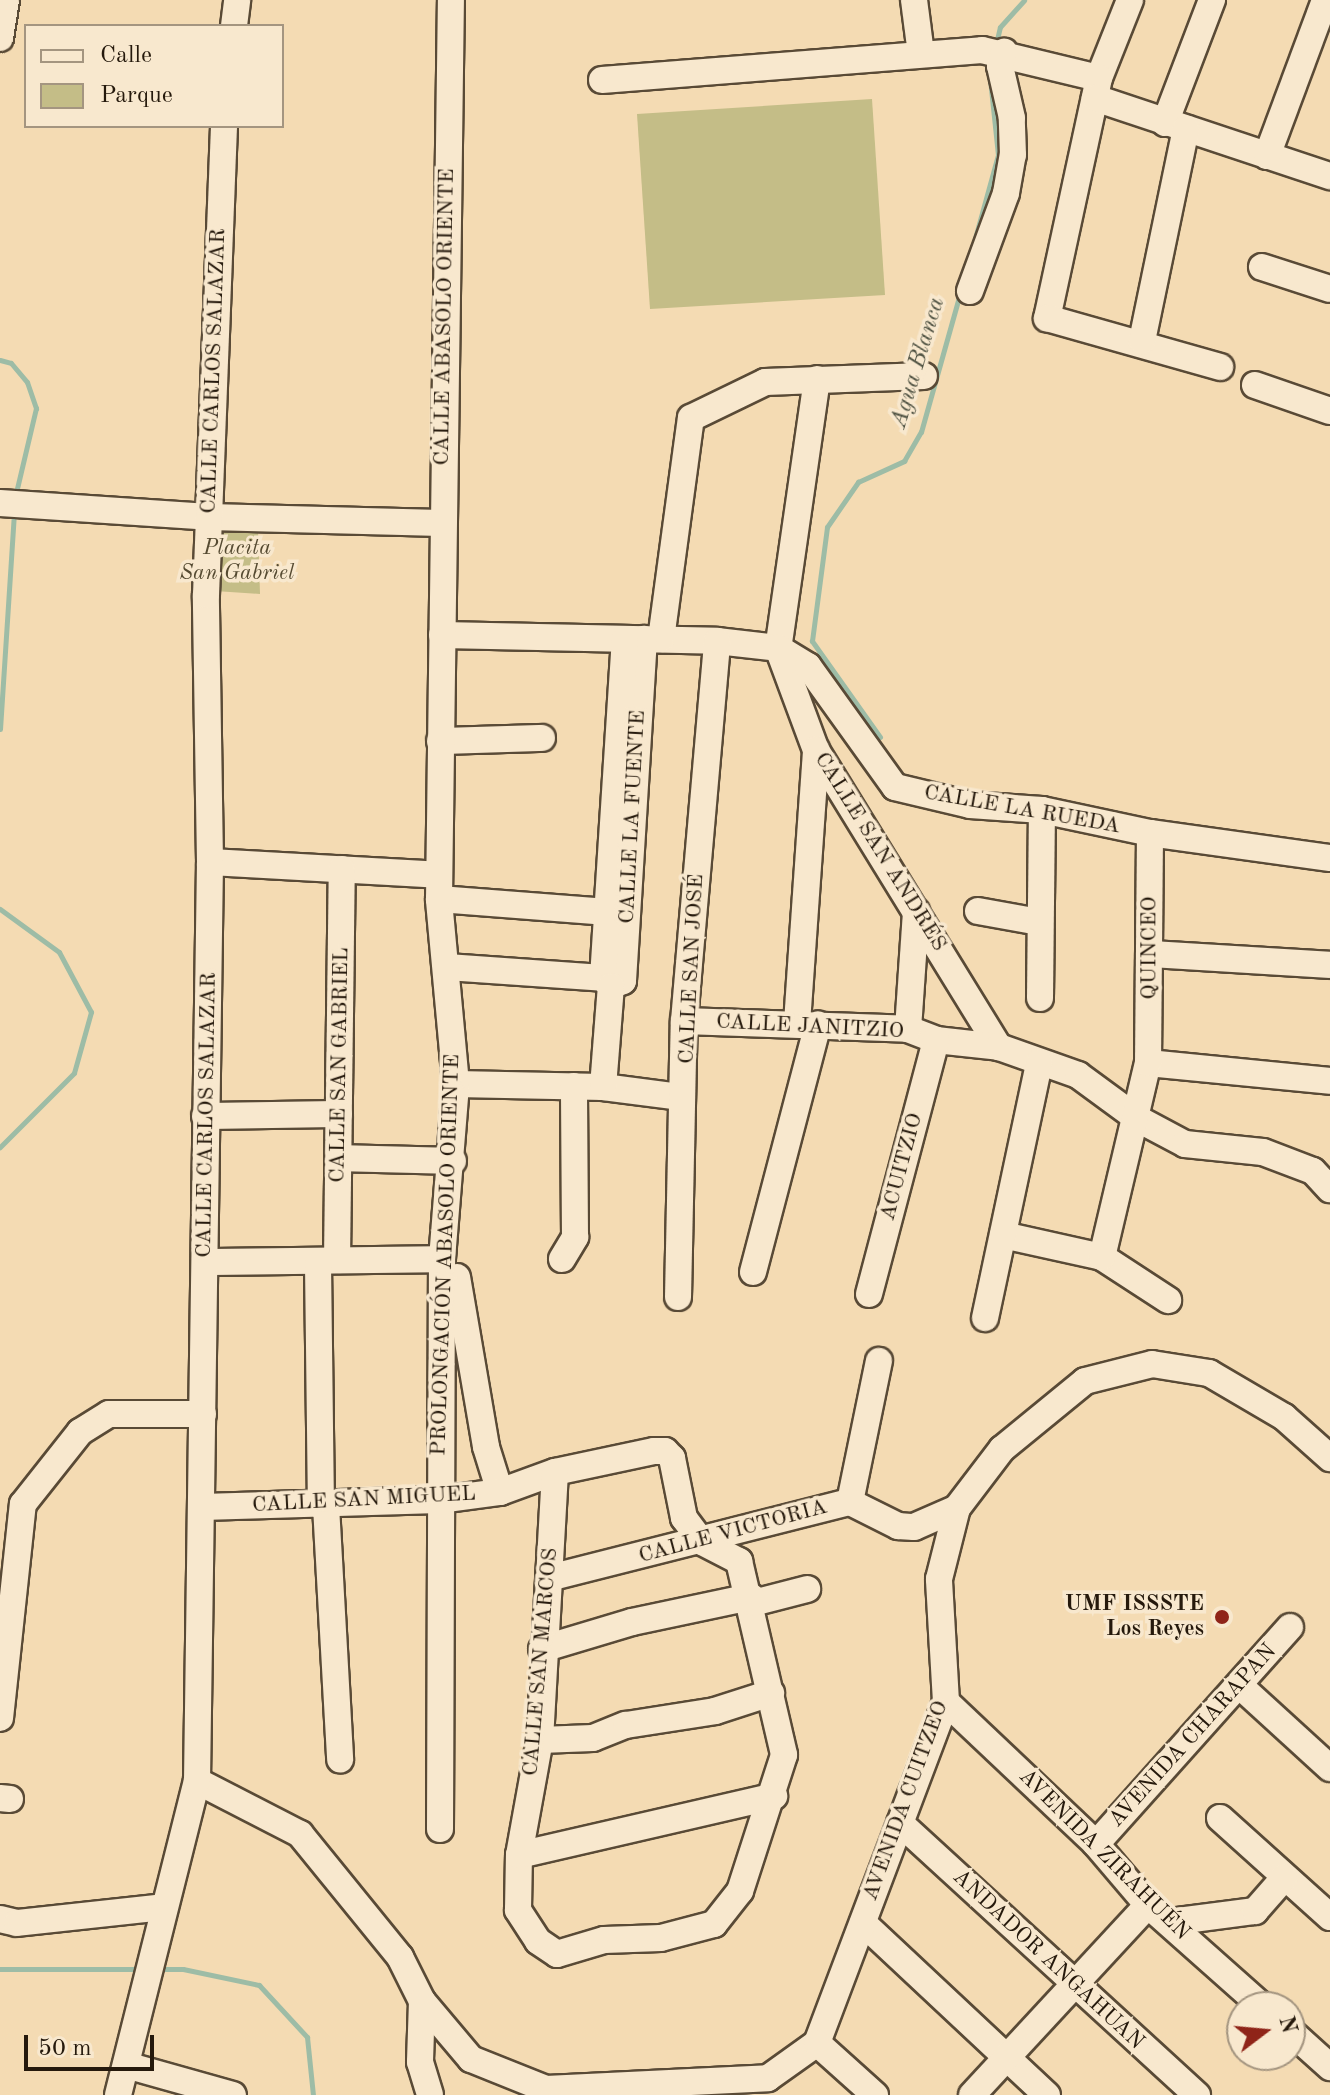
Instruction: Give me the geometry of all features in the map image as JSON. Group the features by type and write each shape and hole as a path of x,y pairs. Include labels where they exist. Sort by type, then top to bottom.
{"street":[{"path":"0,38 6,0"},
{"path":"234,24 237,0"},
{"name":"CALLE ABASOLO ORIENTE","path":"442,635 441,523 451,0"},
{"path":"914,0 921,54"},
{"path":"1130,0 1097,88 1047,318 1142,341 1220,367"},
{"path":"1142,341 1175,126 1212,0"},
{"path":"1267,156 1325,0"},
{"path":"970,291 1006,193 1013,155 1012,118 994,51"},
{"path":"602,80 994,51 1097,88 1175,126 1330,176"},
{"name":"CALLE CARLOS SALAZAR","path":"118,2095 197,1781 210,862 209,517 224,128"},
{"path":"1262,267 1330,289"},
{"path":"442,635 717,641 778,648 817,379 924,376"},
{"name":"CALLE LA FUENTE","path":"603,1087 607,912 623,817 643,639 691,418 765,382 817,379"},
{"path":"1255,385 1330,411"},
{"path":"0,503 38,508 209,517 441,523"},
{"name":"PROLONGACIÓN ABASOLO ORIENTE","path":"440,1829 442,1259 452,1174 456,1084 439,887 442,635"},
{"name":"CALLE SAN JOSÉ","path":"678,1297 681,1097 687,1070 684,1021 717,641"},
{"name":"CALLE SAN ANDRÉS","path":"778,648 816,750 999,1047"},
{"name":"CALLE LA RUEDA","path":"778,648 808,666 895,787 970,805 1042,810 1150,833 1330,858"},
{"path":"440,741 542,738"},
{"path":"753,1272 808,1023 816,750"},
{"path":"1040,998 1042,810"},
{"name":"CALLE LA FUENTE","path":"607,982 623,981 623,817"},
{"name":"QUINCEO","path":"1102,1257 1138,1119 1148,1063 1152,954 1150,833"},
{"path":"210,862 342,869 607,912"},
{"name":"CALLE SAN GABRIEL","path":"340,1760 324,1506 327,1262 339,1158 342,869"},
{"path":"908,1029 916,911"},
{"path":"978,911 1039,922"},
{"path":"1152,954 1330,965"},
{"path":"447,967 607,982"},
{"name":"CALLE JANITZIO","path":"684,1021 808,1023 908,1029 936,1040 999,1047 1078,1075 1138,1119 1185,1144 1263,1152 1313,1171 1330,1189"},
{"name":"ACUITZIO","path":"869,1294 936,1040"},
{"path":"985,1318 1039,1063"},
{"path":"1148,1063 1330,1081"},
{"path":"456,1084 603,1087 681,1097"},
{"path":"562,1259 575,1237 574,1086"},
{"path":"205,1116 339,1114"},
{"path":"339,1158 452,1174 458,1301 486,1447 500,1492"},
{"path":"1003,1235 1102,1257 1168,1300"},
{"path":"205,1262 442,1259"},
{"path":"850,1502 879,1361"},
{"name":"AVENIDA CUITZEO","path":"817,2043 946,1702 939,1579 957,1508 1002,1449 1085,1381 1152,1364 1209,1373 1284,1417 1330,1458"},
{"path":"0,1718 23,1504 80,1432 109,1414 203,1414"},
{"name":"CALLE SAN MIGUEL","path":"202,1507 324,1506 439,1500 500,1492 555,1472 665,1451 672,1458 684,1518 702,1542"},
{"name":"CALLE SAN MARCOS","path":"555,1472 542,1649 540,1740 519,1855 518,1910 538,1941 557,1954 604,1940 661,1938 714,1924 740,1891 774,1796"},
{"name":"CALLE VICTORIA","path":"549,1578 702,1542 850,1502 898,1526 914,1527"},
{"path":"939,1579 929,1545 914,1527 957,1508"},
{"path":"519,1855 774,1796 784,1755 752,1600 739,1561 702,1542"},
{"path":"542,1649 632,1622 807,1589"},
{"name":"AVENIDA CHARAPAN","path":"1096,1844 1290,1627"},
{"path":"1239,1685 1330,1768"},
{"path":"540,1740 593,1738 626,1725 715,1711 771,1693"},
{"name":"AVENIDA ZIRAHUÉN","path":"946,1702 1096,1844 1148,1905 1245,1991"},
{"path":"197,1781 300,1834 400,1957 422,2001 471,2059 549,2092 713,2090 768,2078 817,2043 875,2095"},
{"path":"1220,1818 1330,1917"},
{"name":"ANDADOR ANGAHUAN","path":"900,1823 1073,1987 1197,2095"},
{"path":"1170,1922 1255,1911 1284,1878"},
{"path":"972,2095 1148,1905"},
{"path":"0,1919 17,1923 164,1907"},
{"path":"863,1923 1047,2095"},
{"path":"422,2001 420,2062 430,2095"},
{"path":"1306,2045 1330,2067"},
{"path":"126,2065 233,2095"}],"green space":[{"path":"872,99 885,295 650,309 637,114"},
{"name":"Placita San Gabriel","path":"215,530 258,530 260,594 215,591"}],"waterway":[{"name":"Agua Blanca","path":"996,44 1000,27 1024,0"},
{"name":"Agua Blanca","path":"974,242 998,155 989,69"},
{"name":"Agua Blanca","path":"880,737 812,641 827,527 858,482 904,461 921,432 961,290"},
{"path":"0,360 11,363 27,382 36,408 15,497"},
{"path":"0,729 14,511"},
{"path":"0,909 59,952 91,1012 74,1073 0,1147"},
{"path":"0,1969 140,1969"},
{"path":"158,1969 183,1969 259,1985 307,2037 313,2095"}],"place":[{"name":"UMF ISSSTE Los Reyes","path":"1222,1617"}]}
